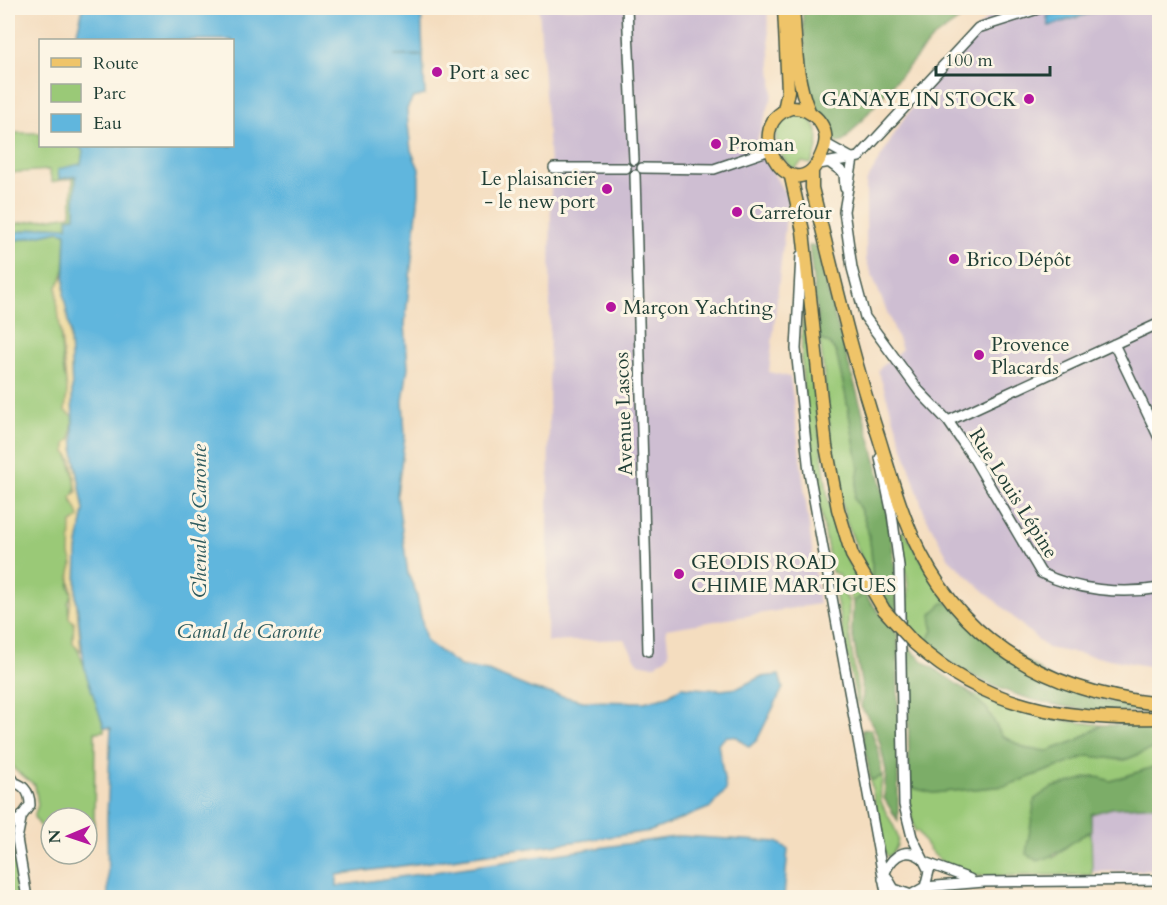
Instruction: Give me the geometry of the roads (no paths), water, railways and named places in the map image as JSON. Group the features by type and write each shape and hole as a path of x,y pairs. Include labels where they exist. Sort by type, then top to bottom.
{"main road":[{"path":"784,8 788,91 784,110 772,126 769,138 770,150 782,170 791,177 802,231 826,446 837,509 852,555 884,610 914,643 947,670 972,685 1032,709 1106,718 1160,718"},
{"path":"793,8 797,64 803,96 809,111 822,125 826,144 812,188 867,403 911,533 936,578 966,619 1014,657 1061,682 1097,694 1160,704"},
{"path":"784,110 799,108 809,111"},
{"path":"791,177 807,174 820,166"}],"street":[{"path":"627,8 634,160"},
{"path":"844,212 856,158 978,28 1041,8"},
{"path":"826,144 856,158"},
{"path":"626,168 635,176 642,168 714,169 770,150"},
{"path":"820,166 856,158"},
{"path":"626,168 629,161 634,160 639,162 642,168"},
{"path":"820,166 844,173 844,212"},
{"path":"554,168 626,168"},
{"name":"Avenue Lascos","path":"635,176 648,651"},
{"name":"Rue Louis Lépine","path":"844,212 852,268 865,317 919,390 948,421 1002,503 1041,573 1058,581 1108,589 1160,588"},
{"path":"802,231 796,349 809,472 887,897"},
{"path":"948,421 1160,323"},
{"path":"1114,344 1160,440"},
{"path":"867,403 892,514 899,566 904,805 912,837 926,861 929,879 921,892"},
{"path":"8,771 11,782 23,787 30,798 28,811 21,819 17,839"},
{"path":"21,819 8,823 17,839 27,897"},
{"path":"884,875 894,858 900,854 917,854 960,878 984,882"},
{"path":"884,875 899,893 910,895 984,882 1160,880"}],"water":[{"name":"Canal de Caronte","path":"83,8 421,8 423,55 394,56 423,56 425,95 413,98 407,109 411,150 419,169 419,193 405,324 408,367 403,401 405,436 397,494 408,574 416,592 426,641 460,666 488,671 532,689 583,701 644,702 668,696 681,687 721,690 738,688 760,677 779,675 783,688 757,740 749,747 737,737 727,736 718,744 726,790 711,807 651,831 337,875 337,886 681,836 777,842 788,849 784,897 108,897 107,817 111,728 104,727 85,671 76,596 77,551 84,510 74,452 70,332 64,296 66,233 59,231 8,242 8,234 47,226 67,227 68,218 75,217 76,176 59,179 58,169 81,164 83,151 80,147 234,147 234,39 75,39"},
{"path":"1100,8 1101,10 1049,26 1047,16"}],"place":[{"name":"Port a sec","path":"437,72"},
{"name":"GANAYE IN STOCK","path":"1029,99"},
{"name":"Proman","path":"716,144"},
{"name":"Le plaisancier - le new port","path":"607,189"},
{"name":"Carrefour","path":"737,212"},
{"name":"Brico Dépôt","path":"954,259"},
{"name":"Marçon Yachting","path":"611,307"},
{"name":"Provence Placards","path":"979,355"},
{"name":"GEODIS ROAD CHIMIE MARTIGUES","path":"679,574"}],"water label":[{"name":"Chenal de Caronte","path":"199,521"}]}
